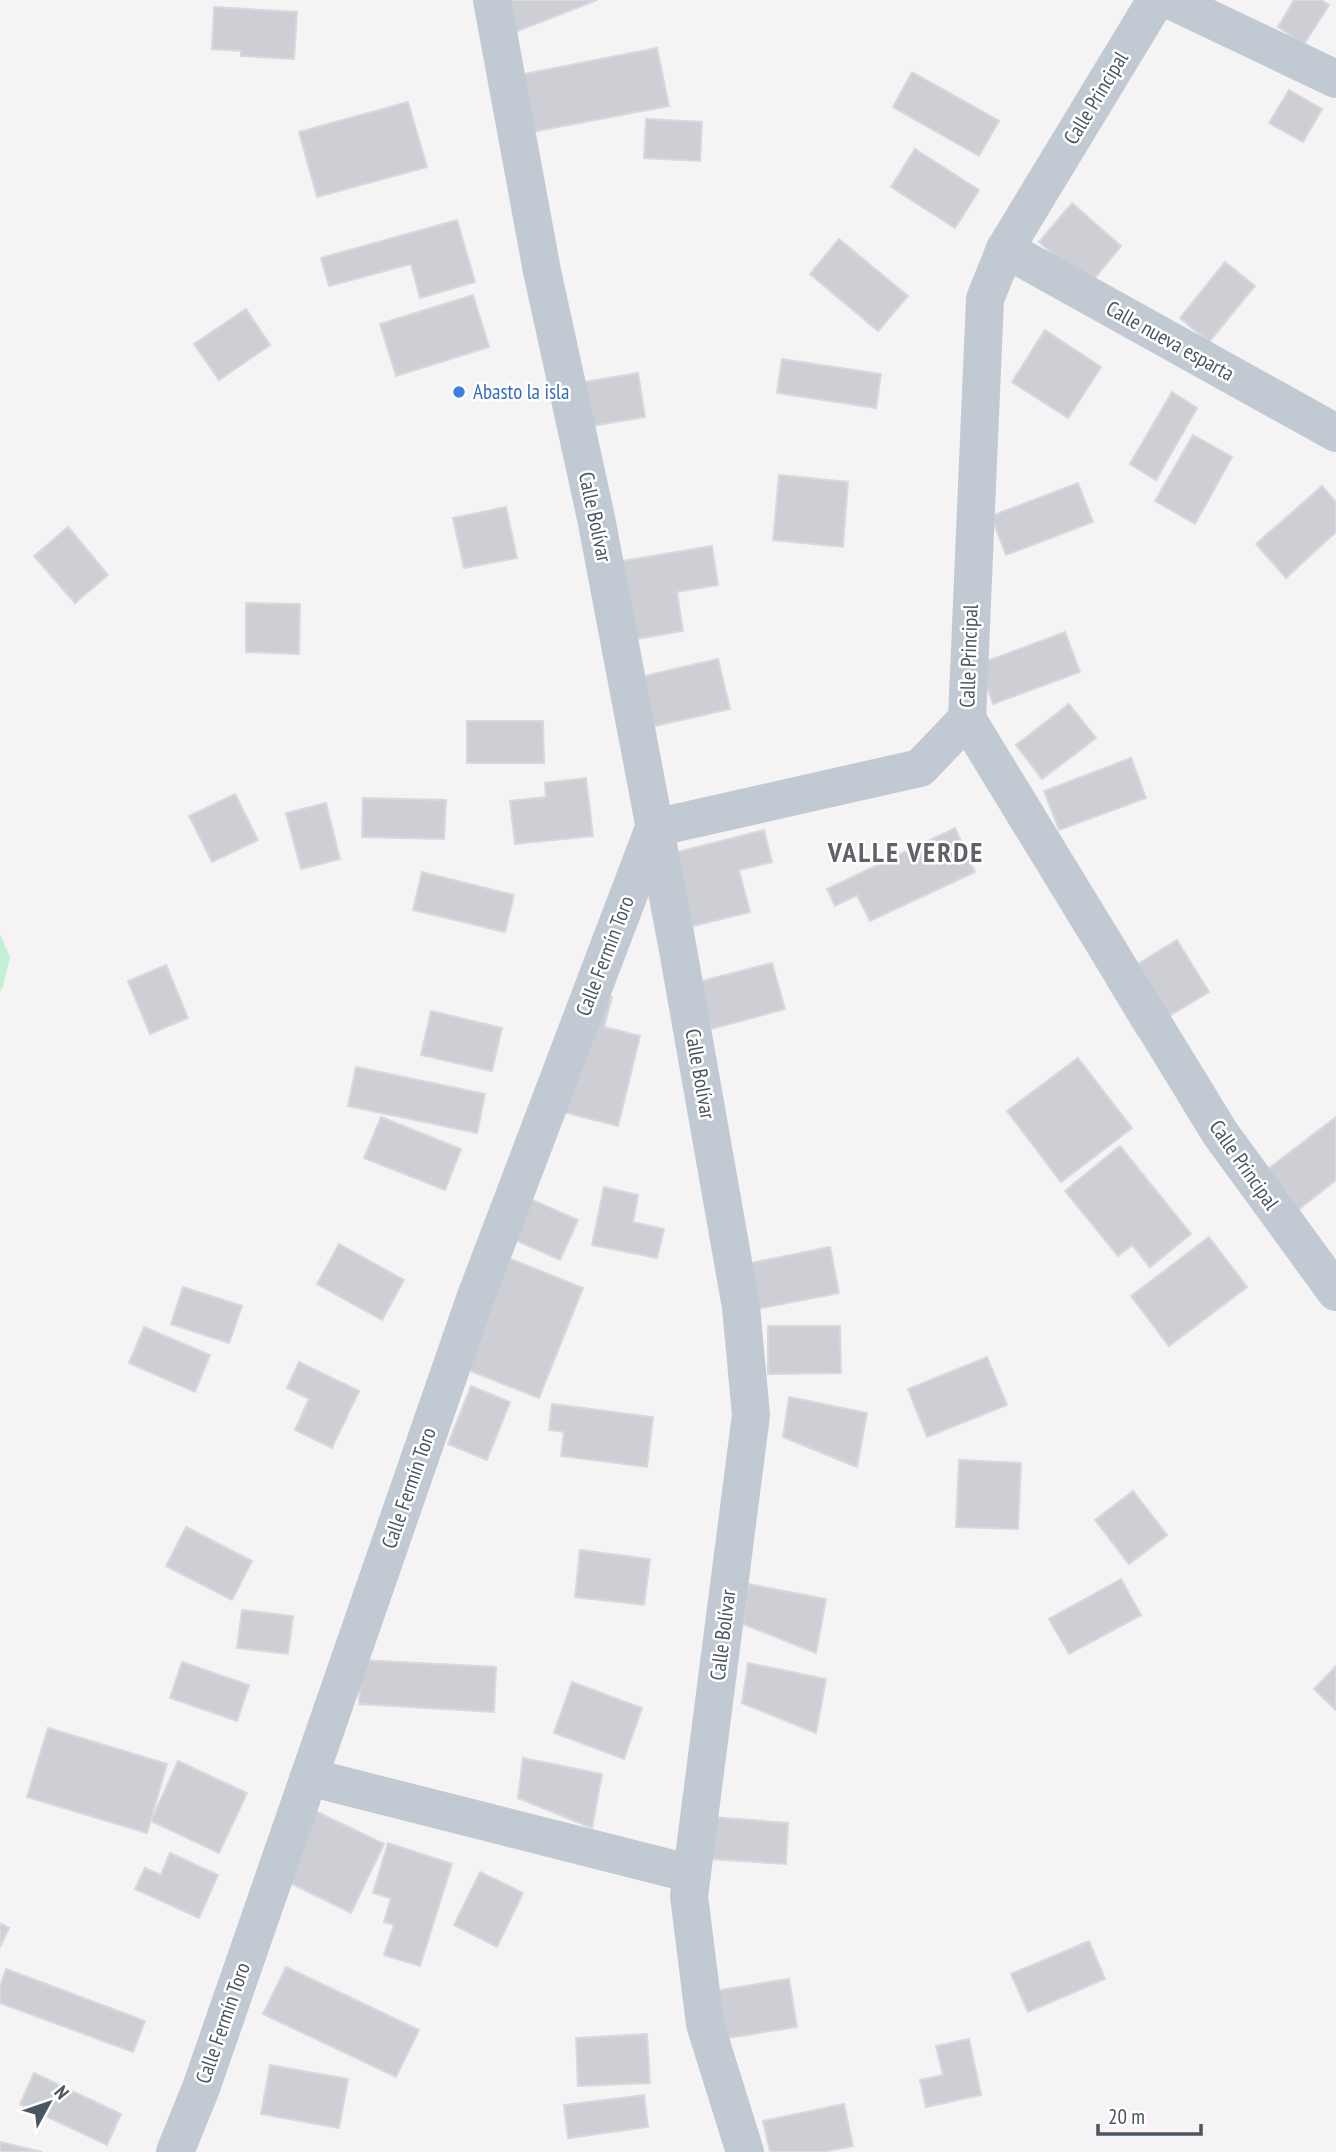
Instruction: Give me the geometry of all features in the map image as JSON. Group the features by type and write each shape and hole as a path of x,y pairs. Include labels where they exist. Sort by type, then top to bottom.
{"street":[{"name":"Calle Bolívar","path":"492,0 542,271 596,518 741,1307 751,1415 689,1896 705,2024 745,2152"},
{"name":"Calle Principal","path":"1156,0 1005,249 985,299 967,719 1220,1133 1336,1292"},
{"path":"1170,0 1336,79"},
{"name":"Calle nueva esparta","path":"1005,249 1336,433"},
{"path":"654,828 920,768 967,719"},
{"name":"Calle Fermín Toro","path":"174,2152 201,2088 475,1299 654,828"},
{"path":"309,1777 692,1874"}],"green space":[{"path":"0,934 10,957 0,992"}],"building":[{"path":"496,0 597,0 510,34"},
{"path":"1294,0 1321,0 1329,5 1304,44 1278,27"},
{"path":"214,7 297,12 294,59 241,56 241,51 212,49"},
{"path":"657,48 669,106 526,133 514,76"},
{"path":"912,72 999,121 979,156 893,107"},
{"path":"1289,90 1322,109 1303,142 1269,123"},
{"path":"408,102 427,167 317,197 299,132"},
{"path":"646,119 702,122 700,161 644,158"},
{"path":"915,149 979,190 955,228 891,187"},
{"path":"1072,203 1121,246 1089,285 1039,242"},
{"path":"457,220 475,282 420,298 411,264 329,286 321,258"},
{"path":"839,239 908,296 878,331 810,274"},
{"path":"1225,262 1255,286 1209,342 1180,318"},
{"path":"473,295 489,347 396,376 380,324"},
{"path":"246,309 270,345 219,380 194,344"},
{"path":"1045,330 1101,367 1068,418 1012,382"},
{"path":"782,359 881,374 876,408 777,393"},
{"path":"638,373 645,417 579,428 572,384"},
{"path":"1172,392 1197,408 1156,480 1130,464"},
{"path":"1193,435 1232,457 1195,524 1155,501"},
{"path":"779,475 848,482 843,547 773,540"},
{"path":"1078,483 1093,522 1006,555 991,516"},
{"path":"1322,486 1336,502 1336,532 1286,578 1256,544"},
{"path":"506,507 517,558 464,568 453,518"},
{"path":"68,527 108,575 75,603 34,556"},
{"path":"712,546 718,585 677,592 683,631 630,640 616,562"},
{"path":"246,603 300,604 299,654 246,652"},
{"path":"1065,632 1080,672 993,704 979,664"},
{"path":"718,659 730,709 651,727 640,677"},
{"path":"1069,704 1096,738 1042,779 1016,745"},
{"path":"467,721 543,721 544,763 467,763"},
{"path":"1131,758 1146,798 1059,830 1044,791"},
{"path":"586,778 593,836 515,844 510,801 546,797 545,783"},
{"path":"235,794 258,840 212,862 189,816"},
{"path":"363,798 446,800 444,839 362,837"},
{"path":"326,803 340,859 301,869 286,813"},
{"path":"955,828 975,872 870,921 857,895 835,906 827,889"},
{"path":"764,830 772,862 739,870 750,912 681,929 662,856"},
{"path":"422,872 514,895 505,932 413,910"},
{"path":"1177,940 1209,992 1138,1035 1107,983"},
{"path":"772,963 785,1009 711,1029 698,982"},
{"path":"166,965 188,1018 150,1034 128,981"},
{"path":"586,991 612,997 604,1027 640,1036 618,1126 556,1110"},
{"path":"431,1011 502,1028 492,1071 421,1055"},
{"path":"1078,1058 1132,1128 1061,1182 1007,1111"},
{"path":"356,1067 485,1094 477,1133 348,1106"},
{"path":"381,1117 461,1149 445,1190 364,1158"},
{"path":"1336,1117 1336,1180 1275,1228 1243,1188"},
{"path":"1120,1146 1191,1234 1150,1267 1132,1245 1118,1256 1065,1191"},
{"path":"604,1187 638,1195 633,1222 664,1229 657,1258 592,1245"},
{"path":"512,1191 578,1220 560,1260 495,1231"},
{"path":"1209,1237 1247,1287 1169,1346 1131,1296"},
{"path":"339,1244 404,1280 382,1320 317,1284"},
{"path":"830,1247 839,1293 741,1312 731,1267"},
{"path":"491,1251 583,1288 539,1398 447,1362"},
{"path":"183,1287 242,1306 229,1343 171,1324"},
{"path":"768,1326 840,1326 841,1373 768,1374"},
{"path":"144,1327 210,1355 195,1392 129,1363"},
{"path":"987,1357 1007,1405 927,1437 908,1389"},
{"path":"299,1362 359,1391 332,1448 295,1430 309,1399 287,1388"},
{"path":"471,1386 510,1402 487,1460 448,1444"},
{"path":"789,1397 867,1413 857,1467 783,1437"},
{"path":"552,1404 653,1417 647,1467 561,1456 564,1432 549,1430"},
{"path":"959,1460 1021,1463 1018,1529 956,1527"},
{"path":"1133,1491 1167,1535 1129,1564 1095,1520"},
{"path":"186,1527 252,1561 232,1600 166,1566"},
{"path":"580,1550 650,1559 644,1605 575,1597"},
{"path":"1121,1579 1141,1615 1069,1654 1049,1619"},
{"path":"748,1584 826,1599 816,1653 743,1624"},
{"path":"242,1610 293,1616 288,1654 237,1648"},
{"path":"361,1660 496,1667 494,1712 359,1704"},
{"path":"182,1662 249,1685 237,1721 170,1698"},
{"path":"748,1663 826,1679 816,1733 742,1703"},
{"path":"1336,1666 1336,1710 1314,1689"},
{"path":"572,1682 642,1708 624,1759 554,1733"},
{"path":"48,1728 167,1764 147,1833 27,1797"},
{"path":"523,1758 602,1774 592,1828 518,1798"},
{"path":"178,1761 247,1793 219,1853 151,1821"},
{"path":"313,1810 384,1844 351,1913 280,1878"},
{"path":"713,1817 788,1823 786,1864 710,1859"},
{"path":"388,1843 452,1864 420,1966 384,1955 394,1925 384,1922 391,1898 373,1893"},
{"path":"170,1853 218,1875 199,1918 135,1889 145,1868 161,1875"},
{"path":"480,1872 523,1893 497,1947 454,1925"},
{"path":"0,1923 9,1928 0,1947"},
{"path":"1089,1941 1105,1979 1028,2012 1011,1974"},
{"path":"286,1967 419,2030 396,2077 263,2014"},
{"path":"6,1969 145,2021 133,2052 0,2003 0,1987"},
{"path":"789,1979 797,2027 709,2041 702,1993"},
{"path":"647,2034 650,2083 578,2086 576,2038"},
{"path":"969,2039 981,2095 926,2107 920,2080 943,2075 936,2046"},
{"path":"270,2065 348,2079 339,2128 261,2114"},
{"path":"34,2073 121,2114 107,2145 20,2104"},
{"path":"644,2095 648,2127 568,2138 564,2105"},
{"path":"844,2104 853,2146 823,2152 770,2152 763,2121"},
{"path":"0,2142 42,2152 0,2152"}],"place":[{"name":"Abasto la isla","path":"459,392"}],"district":[{"name":"VALLE VERDE","path":"906,852"}]}
